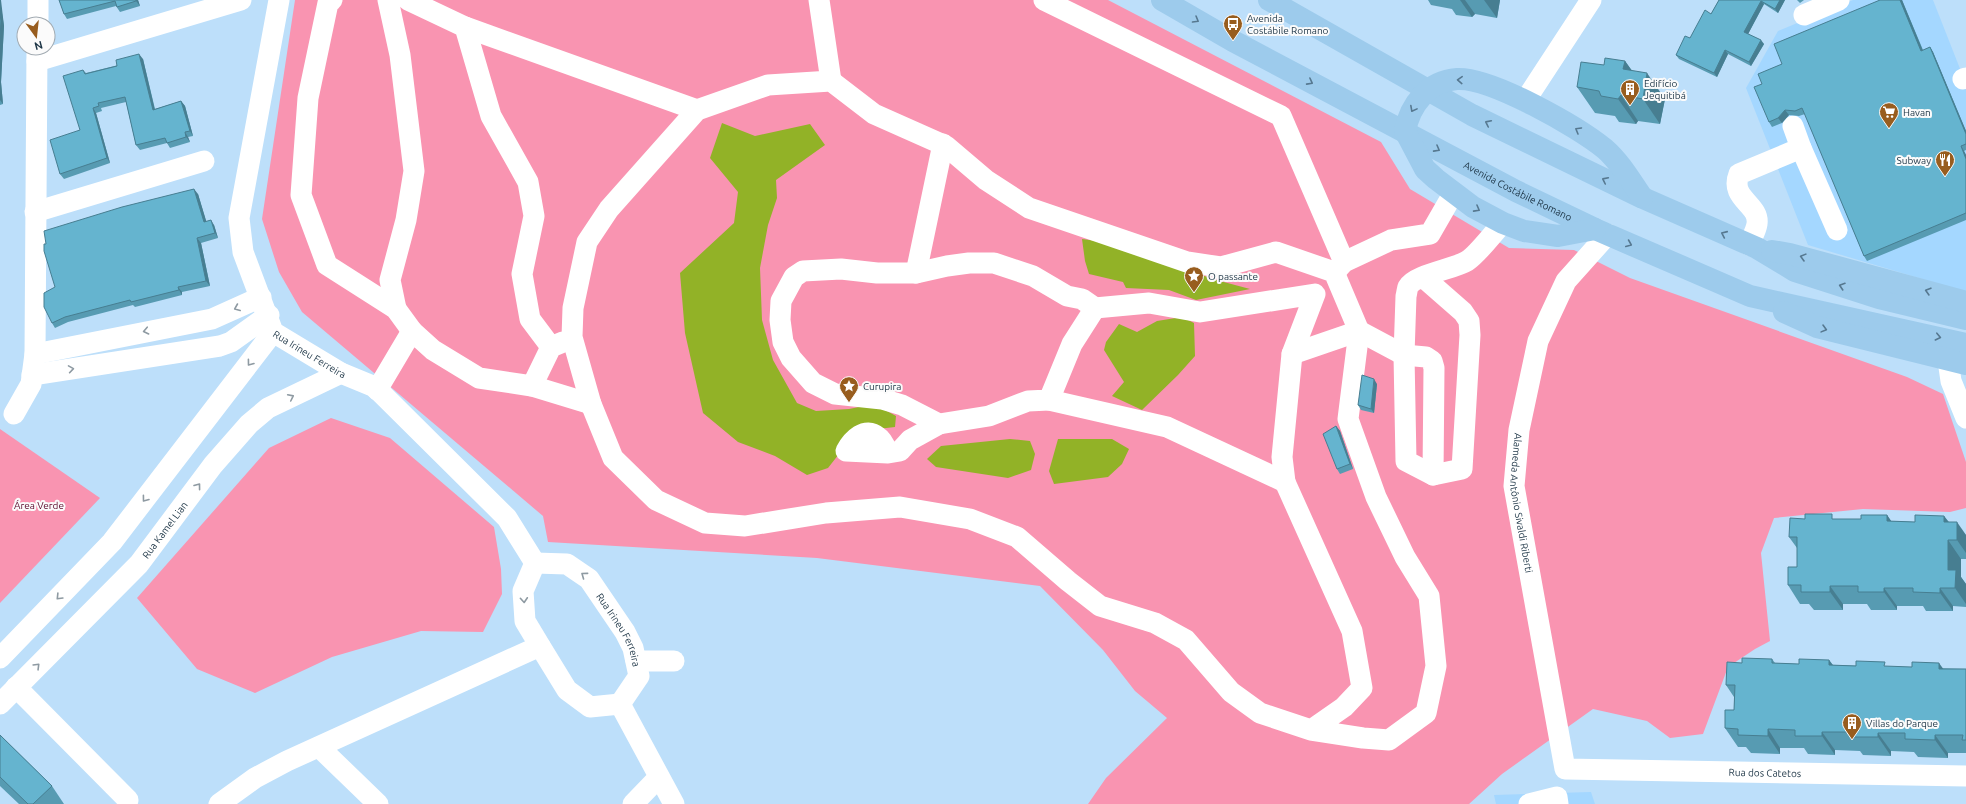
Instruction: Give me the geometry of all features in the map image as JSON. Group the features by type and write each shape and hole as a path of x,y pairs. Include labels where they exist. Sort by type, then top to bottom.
{"main road":[{"name":"Avenida Costábile Romano","path":"1162,0 1233,41 1510,188 1601,232 1750,296 1873,322 1966,344"},
{"path":"1269,0 1427,91 1498,128 1643,198 1753,247 1795,271 1879,298 1966,319"},
{"path":"1601,232 1558,236 1524,232 1503,223 1453,194 1425,169 1405,131 1411,110 1427,91 1443,82 1458,79 1487,85 1526,101 1583,132 1606,150 1620,165 1643,198"},
{"path":"1753,247 1790,254 1966,302"},
{"path":"1750,296 1817,327 1957,362"}],"street":[{"path":"38,0 38,16"},
{"path":"56,49 241,0"},
{"path":"268,315 243,252 239,218 279,0"},
{"path":"332,0 328,3 308,98 301,195 327,265 396,309 412,331 433,350 479,378 532,386 591,404"},
{"path":"388,0 400,55 414,171 406,220 390,280 396,309"},
{"path":"408,0 465,27 698,110"},
{"path":"819,0 831,81"},
{"path":"1044,0 1281,116 1339,267 1359,331 1348,419 1376,497 1405,557 1429,596 1436,666 1426,714 1389,740 1363,738 1311,730 1260,713 1231,692 1186,640 1155,623 1100,606 1017,537 970,519 900,507 826,513 745,526 705,523 656,500 614,458 591,404 572,337 573,308 587,242 608,209 698,110 768,85 831,81 874,114 943,144 986,180 1029,208 1187,262 1220,267 1276,252 1339,267"},
{"path":"1526,101 1591,0"},
{"path":"1804,15 1839,0"},
{"path":"465,27 490,116 528,182 534,216 522,274 530,320 551,347"},
{"path":"14,414 31,384 35,354 37,56"},
{"path":"1793,126 1801,148 1837,230"},
{"path":"916,274 943,144"},
{"path":"1753,247 1757,218 1739,194 1736,180 1739,174 1801,148"},
{"path":"35,212 204,162"},
{"path":"1311,730 1344,707 1362,688 1352,631 1285,482 1282,456 1292,354 1315,294 1339,267 1391,240 1430,234 1453,194"},
{"path":"1422,277 1463,312 1469,321 1470,335 1462,469 1434,475 1406,461 1404,355 1406,296 1408,286 1415,280 1422,277 1457,266 1469,260 1503,223"},
{"name":"Alameda Antônio Sivaldi Riberti","path":"1564,769 1516,494 1515,479 1519,430 1538,341 1566,280 1601,232"},
{"path":"939,424 902,405 882,399 835,394 813,383 791,358 783,342 780,320 781,301 794,277 803,271 841,269 877,273 916,274 947,266 994,263 1033,276 1067,296 1082,299 1095,308 1149,303 1200,312 1315,294"},
{"path":"1049,400 1072,344 1095,308"},
{"path":"35,354 174,325 212,319 268,315"},
{"path":"32,375 220,346 231,342 268,315"},
{"path":"0,658 112,542 186,445 268,315"},
{"name":"Rua Irineu Ferreira","path":"268,315 341,373 378,390 507,518 535,563 567,564 589,579 625,632 633,648 636,660 639,676 620,704"},
{"path":"166,354 174,325"},
{"path":"378,390 412,331"},
{"path":"1292,354 1359,331 1404,355 1426,357 1432,361 1434,368 1434,475"},
{"path":"532,386 551,347 572,337"},
{"path":"1957,362 1951,381 1966,418"},
{"name":"Rua Kamel Lian","path":"0,704 139,564 213,466 249,424 268,408 341,373"},
{"path":"888,453 900,451 910,440 939,424 989,416 1028,401 1049,400 1167,427 1285,482"},
{"path":"186,445 213,466"},
{"path":"112,542 139,564"},
{"path":"535,563 523,591 525,622 567,690 590,707 620,704 674,804"},
{"path":"219,804 254,778 540,646"},
{"path":"636,660 674,661"},
{"path":"16,687 128,800"},
{"path":"319,747 378,804"},
{"name":"Rua dos Catetos","path":"1564,769 1966,776"},
{"path":"633,804 659,777"},
{"path":"1528,804 1557,797 1558,804"}],"shaded area":[{"name":"Havan","path":"1853,0 1933,0 1966,84 1966,292 1808,245 1746,88 1778,31"},
{"path":"722,123 755,136 810,124 825,145 776,180 777,198 768,225 760,268 762,320 773,360 797,403 816,411 849,409 874,404 896,416 895,427 852,432 846,445 828,468 807,475 775,456 738,442 703,413 685,333 680,273 734,223 738,192 710,158"},
{"path":"1082,239 1127,245 1164,263 1250,289 1196,300 1169,290 1126,288 1123,282 1089,274 1085,261"},
{"path":"1182,317 1194,323 1195,356 1142,410 1112,396 1124,382 1104,350 1106,342 1119,324 1137,332 1157,321"},
{"path":"1010,439 1030,441 1035,454 1031,470 1008,478 936,467 927,459 941,446"},
{"path":"1058,439 1112,439 1129,449 1122,464 1108,477 1054,484 1049,471"},
{"path":"1591,792 1595,804 1496,804 1494,795"}],"green space":[{"path":"295,0 1108,0 1381,142 1410,189 1509,248 1574,250 1630,278 1907,377 1943,394 1966,462 1966,508 1950,512 1863,509 1774,518 1761,553 1770,641 1728,667 1703,734 1670,738 1647,721 1593,709 1502,774 1469,804 1088,804 1106,778 1167,718 1135,691 1103,650 1040,586 817,558 548,542 543,516 302,312 279,272 262,219"},
{"path":"331,418 390,438 494,527 501,569 502,594 483,632 421,631 332,657 255,693 197,669 137,598 269,448"},
{"name":"Área Verde","path":"0,429 100,498 0,603"}],"building":[{"path":"59,0 136,1 117,7 115,1 64,14"},
{"path":"1719,0 1780,0 1775,9 1761,1 1744,32 1761,40 1749,62 1725,50 1714,73 1676,55 1685,36 1690,38 1705,10 1711,14"},
{"name":"Havan","path":"1880,0 1900,0 1921,51 1930,47 1966,134 1966,144 1961,146 1966,159 1966,213 1864,256 1802,108 1795,111 1785,110 1778,118 1769,122 1754,87 1762,84 1758,74 1782,64 1774,44"},
{"path":"0,14 1,21 0,38"},
{"path":"139,54 153,110 181,101 190,131 185,132 186,137 167,143 165,138 136,145 125,97 98,103 99,106 93,108 107,158 60,174 50,140 80,130 63,76 83,70 85,74 117,66 116,60"},
{"path":"1605,58 1625,61 1623,69 1647,73 1643,99 1621,95 1618,99 1601,96 1599,91 1577,87 1581,62 1604,65"},
{"path":"194,189 204,222 211,220 215,233 197,238 206,281 178,287 179,290 131,302 130,300 65,317 52,323 44,307 44,293 55,287 44,251 44,244 46,244 44,231 122,207"},
{"path":"1362,375 1374,379 1371,409 1358,405"},
{"path":"1336,426 1350,464 1337,469 1323,434"},
{"path":"1805,514 1832,514 1832,519 1861,519 1861,515 1887,515 1887,521 1915,522 1915,515 1944,516 1944,522 1957,522 1957,540 1948,540 1948,570 1956,570 1955,588 1940,588 1940,593 1913,592 1913,588 1884,588 1884,592 1858,592 1858,586 1830,586 1830,592 1801,592 1801,585 1788,585 1788,567 1797,567 1797,537 1789,537 1790,518 1805,519"},
{"path":"1742,658 1772,659 1772,663 1799,664 1799,659 1829,660 1829,665 1856,666 1856,661 1885,662 1884,666 1912,667 1912,662 1939,663 1939,669 1966,669 1966,740 1962,740 1963,735 1935,735 1935,740 1905,739 1905,733 1878,733 1878,737 1850,737 1850,732 1822,732 1822,736 1795,736 1795,730 1768,729 1768,736 1738,735 1738,729 1725,728 1725,710 1734,710 1735,685 1726,685 1727,662 1742,663"},
{"path":"0,735 52,786 33,804 28,804 0,777"}],"place":[{"name":"Avenida Costábile Romano","path":"1233,41"},
{"name":"Edifício Jequitibá","path":"1630,106"},
{"name":"Havan","path":"1889,129"},
{"name":"Subway","path":"1945,177"},
{"name":"O passante","path":"1194,293"},
{"name":"Curupira","path":"849,403"},
{"name":"Villas do Parque","path":"1852,740"}]}
